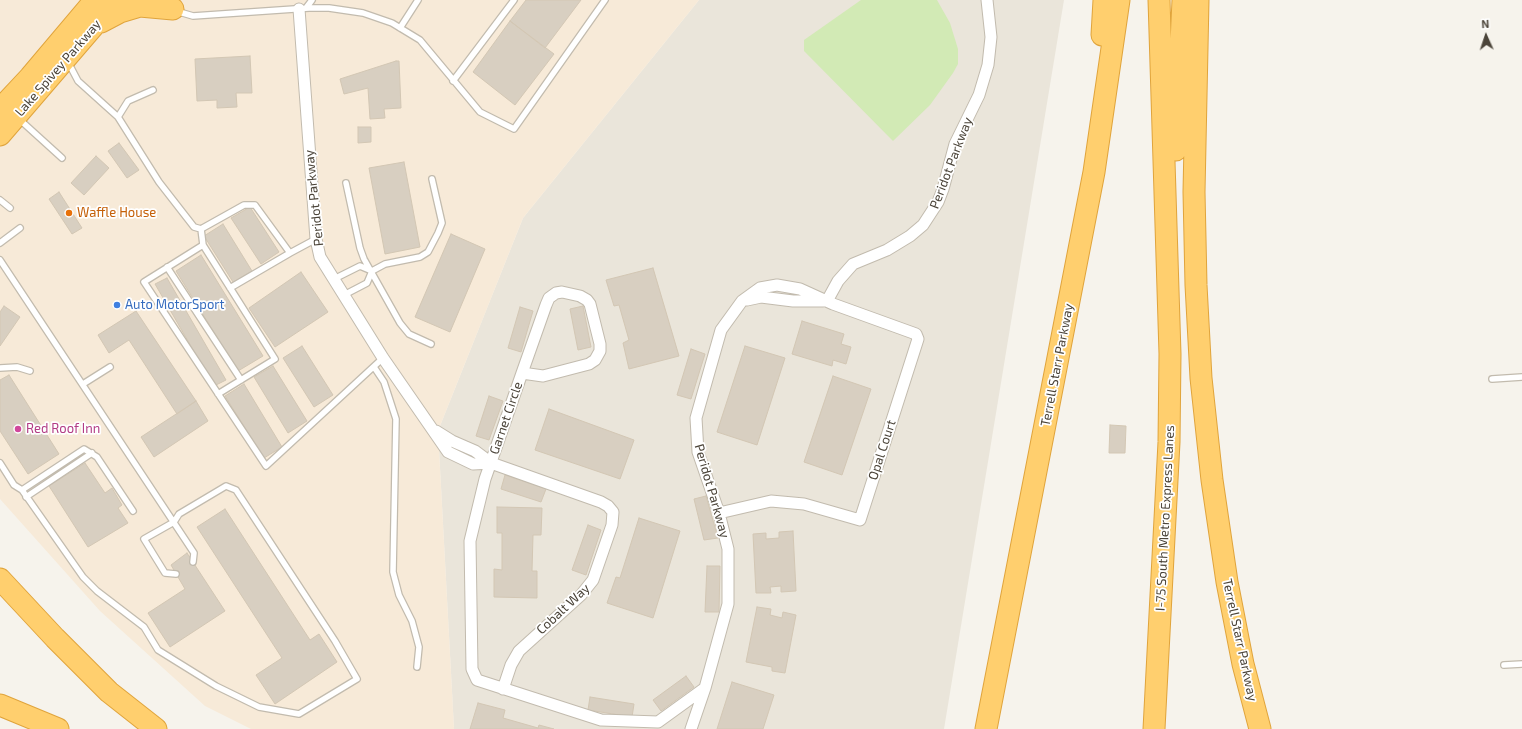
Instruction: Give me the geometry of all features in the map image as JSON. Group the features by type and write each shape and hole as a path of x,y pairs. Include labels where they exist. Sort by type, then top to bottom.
{"highway":[{"name":"Lake Spivey Parkway","path":"0,136 8,113 30,77 95,0"},
{"name":"Lake Spivey Parkway","path":"8,113 66,59 116,0"},
{"path":"1094,172 1104,0"},
{"name":"Terrell Starr Parkway","path":"986,729 1094,172 1119,0"},
{"path":"1159,0 1169,307"},
{"path":"1169,307 1183,0"},
{"name":"Terrell Starr Parkway","path":"1199,0 1194,192 1196,285 1201,378 1212,480 1227,582 1243,664 1260,729"},
{"path":"93,26 120,12 140,6 167,5"},
{"name":"I-75 South Metro Express Lanes","path":"1154,729 1169,442 1169,307"},
{"path":"0,580 109,692 156,729"},
{"path":"0,705 58,729"}],"street":[{"name":"Peridot Parkway","path":"691,729 705,688 728,604 728,549 719,513 698,452 696,418 721,330 742,301 760,288 777,285 800,289 828,301 834,286 848,269 858,261 887,250 910,236 923,224 938,202 955,144 980,91 988,65 991,33 987,0"},
{"name":"Peridot Parkway","path":"303,8 316,239 320,257 383,358 451,455 472,464 491,463"},
{"name":"Garnet Circle","path":"491,463 522,373 546,305 551,296 562,292 580,296 587,300 590,304 600,344 600,351 595,360 589,364 543,376 534,376 522,373"},
{"name":"Opal Court","path":"719,513 771,501 804,504 860,520 918,339 916,334 828,301"},
{"name":"Cobalt Way","path":"491,463 601,502 610,508 613,517 612,525 593,580 582,595 519,651 511,665 503,689"},
{"path":"491,463 470,541 472,669 477,680 600,725 658,722 705,688"}],"lane":[{"path":"303,8 312,0"},
{"path":"400,28 418,0"},
{"path":"453,80 514,0"},
{"path":"167,5 193,16 303,8 329,8 363,13 392,23 420,40 480,112 514,129 605,0"},
{"path":"66,59 78,81 118,117 159,182 194,227 201,229 244,205 255,205 290,253"},
{"path":"118,117 128,101 153,90"},
{"path":"8,113 62,158"},
{"path":"344,295 367,283 372,271 385,264 420,257 428,252 442,223 432,179"},
{"path":"346,183 360,248 372,271 400,323 409,334 431,344"},
{"path":"0,200 10,208"},
{"path":"0,243 20,228"},
{"path":"201,229 203,245 275,359 218,394"},
{"path":"230,288 316,239"},
{"path":"203,245 144,282 266,466 383,358"},
{"path":"0,261 194,553 193,562"},
{"path":"334,279 360,266 372,271"},
{"path":"167,268 241,380"},
{"path":"0,368 17,366 30,371"},
{"path":"83,384 110,367"},
{"path":"374,367 384,382 396,419 392,572 399,595 412,621 419,647 417,667"},
{"path":"1492,379 1522,377"},
{"path":"22,490 84,449 97,457 133,511"},
{"path":"26,497 92,453"},
{"path":"0,463 14,485 22,490 83,577 97,591 144,627 158,650 216,686 259,707 299,714 356,678 335,641 236,490 226,486 179,514 174,522 144,539 165,573 176,574"},
{"path":"1504,665 1522,664"}],"shaded area":[{"path":"0,0 699,0 523,218 438,431 454,729 251,729 205,706 100,611 0,499"},
{"path":"699,0 1064,0 944,729 454,729 438,431 523,218"}],"green space":[{"path":"861,0 937,0 950,23 958,49 958,64 953,73 930,105 893,141 804,51 804,40"}],"building":[{"path":"526,0 581,0 545,48 510,21"},
{"path":"510,21 554,54 515,105 473,72"},
{"path":"250,56 252,93 236,93 237,107 217,108 217,100 197,101 195,59"},
{"path":"399,61 401,108 384,109 385,118 370,119 368,88 344,94 340,79"},
{"path":"358,127 371,127 371,142 358,143"},
{"path":"119,143 139,170 127,178 108,151"},
{"path":"96,156 109,168 84,195 71,183"},
{"path":"404,162 420,247 385,254 369,168"},
{"path":"59,192 82,228 72,234 49,199"},
{"path":"250,207 279,252 261,264 231,218"},
{"path":"223,224 252,271 233,282 204,236"},
{"path":"451,234 485,249 450,332 415,317"},
{"path":"201,255 263,356 238,371 176,271"},
{"path":"653,268 679,356 629,369 623,343 629,340 619,305 614,306 606,280"},
{"path":"301,272 328,312 275,347 249,308"},
{"path":"167,278 226,380 214,386 155,284"},
{"path":"4,306 20,317 0,346 0,312"},
{"path":"583,306 591,347 578,350 570,309"},
{"path":"520,307 533,311 521,352 508,348"},
{"path":"136,311 196,401 177,414 129,340 109,353 98,335"},
{"path":"802,321 844,334 841,344 851,347 846,364 833,360 832,366 792,354"},
{"path":"302,346 333,395 314,407 283,358"},
{"path":"745,346 785,358 757,445 717,432"},
{"path":"691,349 705,354 691,399 677,395"},
{"path":"273,366 307,421 288,433 254,377"},
{"path":"9,375 59,454 28,474 0,431 0,380"},
{"path":"833,376 871,389 842,475 804,462"},
{"path":"244,384 282,447 264,458 225,396"},
{"path":"489,396 503,401 489,440 476,436"},
{"path":"196,401 208,421 154,457 141,437"},
{"path":"549,409 634,440 620,479 535,450"},
{"path":"1110,425 1126,426 1125,453 1109,453"},
{"path":"85,463 105,493 112,488 122,505 118,508 128,523 88,547 49,486"},
{"path":"505,475 546,489 541,502 501,489"},
{"path":"706,496 718,538 704,540 694,499"},
{"path":"497,507 542,508 541,535 533,535 532,571 537,571 537,598 494,597 494,569 502,570 502,533 497,533"},
{"path":"225,509 310,640 319,634 337,662 275,704 256,675 282,658 197,527"},
{"path":"639,518 680,531 653,618 607,603 616,577 620,578"},
{"path":"588,525 601,530 586,575 572,570"},
{"path":"793,531 796,591 781,592 781,586 770,587 771,593 756,593 753,534 766,533 766,539 779,538 779,532"},
{"path":"187,553 225,611 170,647 148,613 185,589 171,565"},
{"path":"707,566 720,566 719,612 705,612"},
{"path":"757,607 771,609 770,615 782,618 783,612 796,615 785,673 772,671 772,667 746,662"},
{"path":"686,676 694,687 661,711 653,700"},
{"path":"732,682 774,695 763,729 717,729"},
{"path":"590,697 634,704 632,717 588,710"},
{"path":"478,703 505,710 503,718 538,728 539,725 554,729 470,729"}],"place":[{"name":"Waffle House","path":"69,213"},
{"name":"Auto MotorSport","path":"117,305"},
{"name":"Red Roof Inn","path":"18,429"}]}
